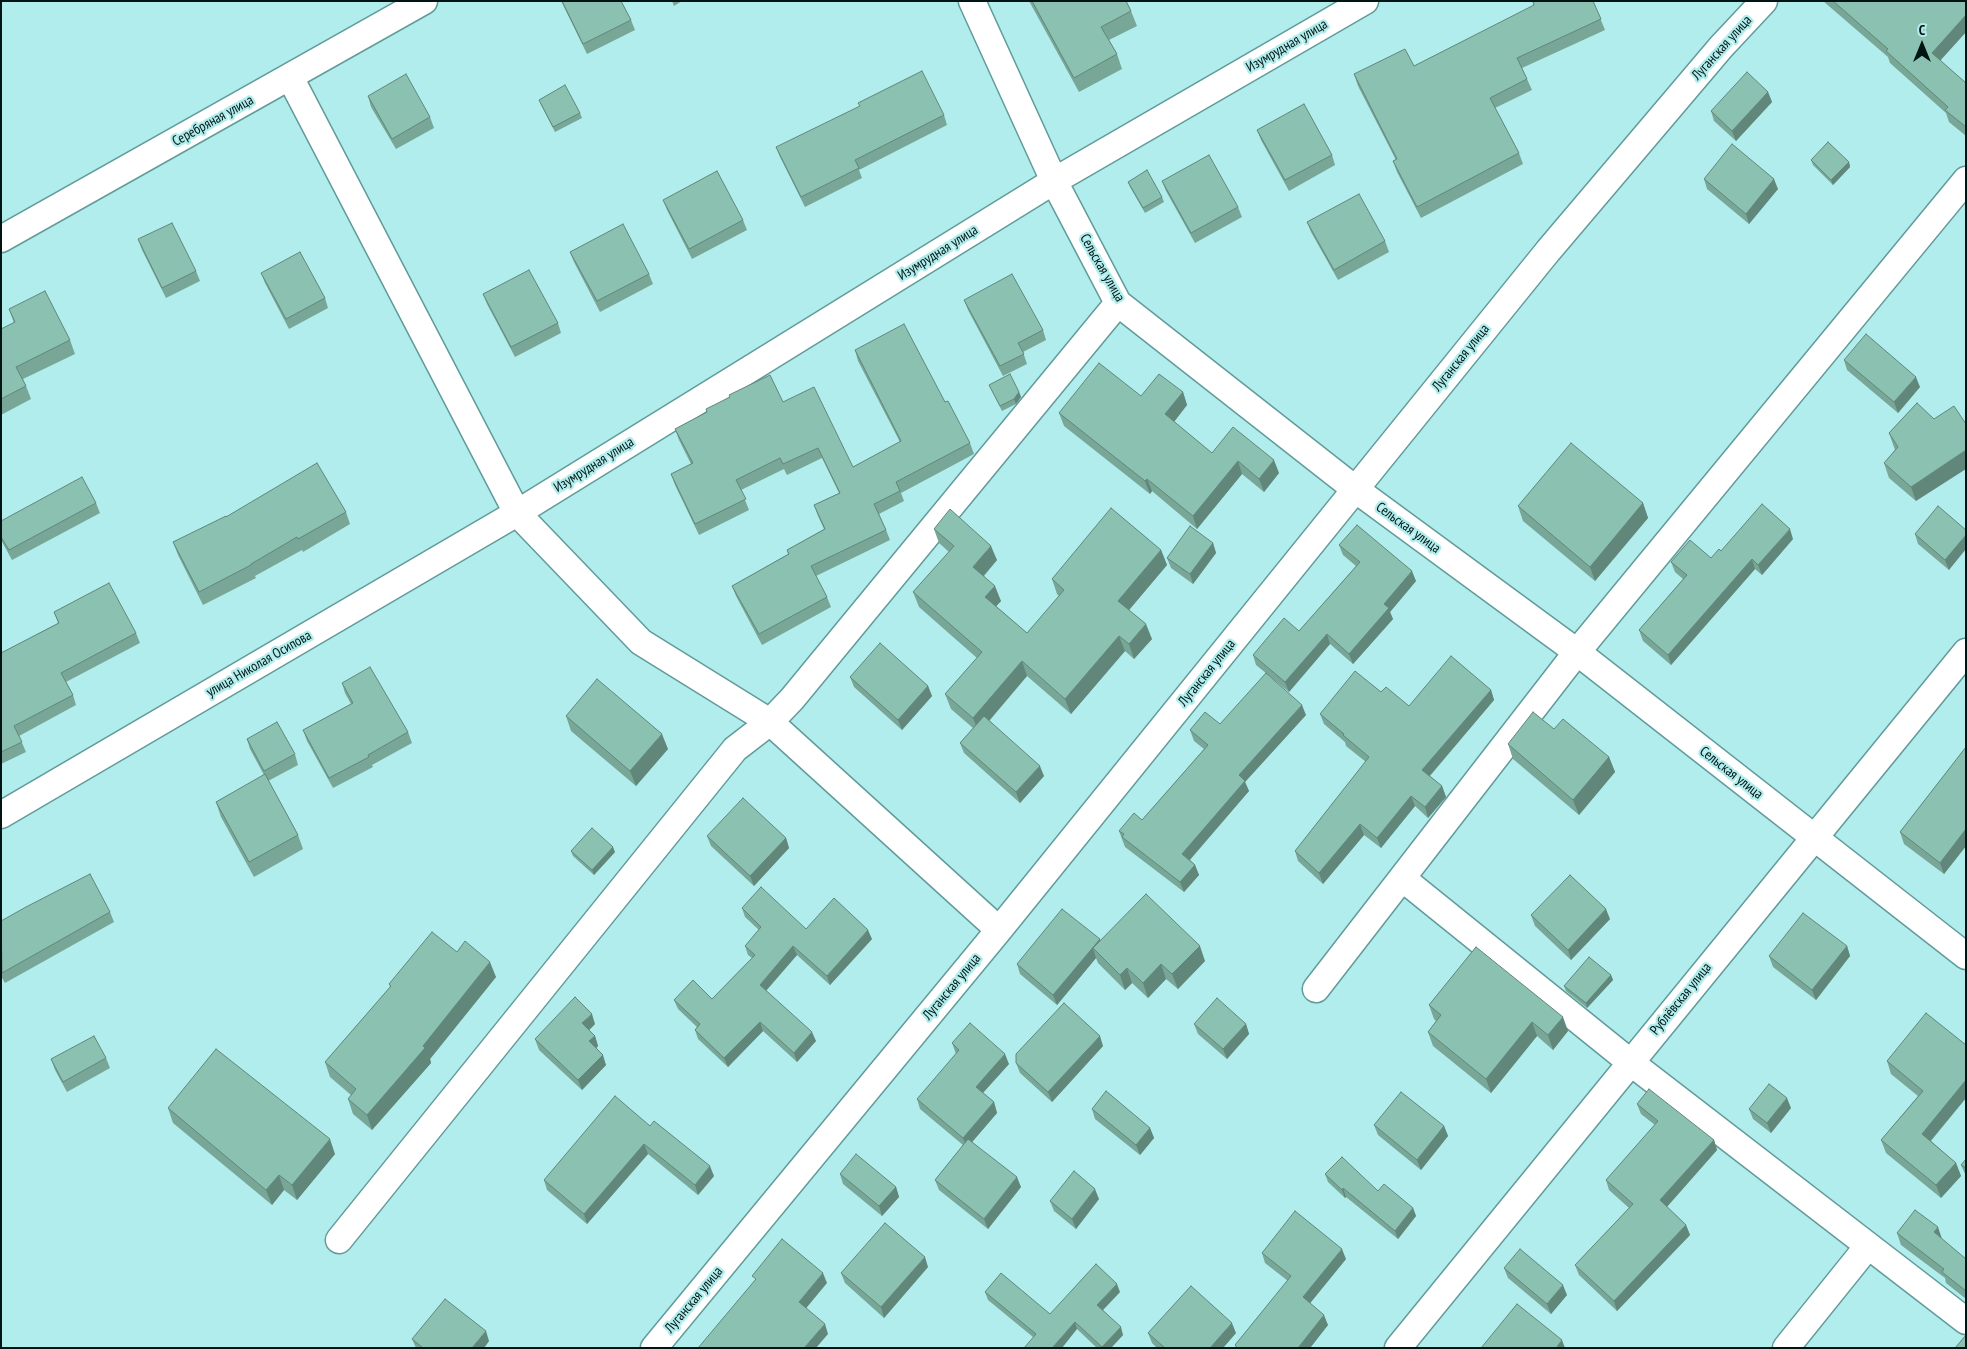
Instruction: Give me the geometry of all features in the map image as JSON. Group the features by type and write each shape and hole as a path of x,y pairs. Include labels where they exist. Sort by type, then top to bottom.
{"street":[{"name":"Серебряная улица","path":"1,239 424,1"},
{"name":"Сельская улица","path":"972,1 1054,181 1118,303 1355,489 1577,652 1812,838 1966,956"},
{"name":"Изумрудная улица","path":"517,513 1054,181 1365,1"},
{"name":"Луганская улица","path":"654,1348 999,930 1548,250 1721,46 1764,1"},
{"path":"290,77 517,513 641,642 770,722 999,930"},
{"path":"1316,988 1577,652 1966,180"},
{"path":"339,1240 735,749 770,722 792,699 1118,303"},
{"name":"улица Николая Осипова","path":"1,815 517,513"},
{"name":"Рублёвская улица","path":"1398,1348 1812,838 1966,652"},
{"path":"1402,878 1630,1062 1966,1321"},
{"path":"1786,1348 1868,1246"}],"building":[{"path":"562,1 621,1 631,20 583,44"},
{"path":"1032,1 1126,1 1131,11 1101,27 1117,54 1074,78"},
{"path":"1533,1 1593,1 1601,19 1517,58 1527,79 1490,98 1519,153 1417,207 1393,161 1397,159 1354,74 1405,49 1414,66 1534,5"},
{"path":"1833,1 1966,1 1966,15 1932,53 1966,83 1966,127 1945,110 1948,107 1886,51 1888,49"},
{"path":"922,71 944,115 855,160 859,168 801,197 776,147 860,106 858,103"},
{"path":"1747,72 1768,92 1732,131 1711,111"},
{"path":"406,74 430,117 392,139 368,96"},
{"path":"565,85 580,113 553,127 539,100"},
{"path":"1304,104 1332,155 1285,180 1257,130"},
{"path":"1828,142 1849,162 1831,180 1811,160"},
{"path":"1732,144 1774,179 1746,214 1704,179"},
{"path":"1209,155 1238,207 1191,233 1162,181"},
{"path":"1147,170 1162,197 1143,208 1128,182"},
{"path":"717,171 743,220 689,249 663,200"},
{"path":"1359,194 1385,241 1334,270 1307,222"},
{"path":"172,223 196,271 162,288 138,239"},
{"path":"623,224 649,274 597,301 570,252"},
{"path":"300,252 325,298 286,319 261,273"},
{"path":"529,270 558,323 511,347 483,294"},
{"path":"1012,274 1043,330 1018,343 1024,354 1000,366 964,300"},
{"path":"45,291 70,340 16,367 26,386 1,399 1,329 15,322 9,309"},
{"path":"904,324 945,402 948,401 970,443 896,482 900,491 874,504 886,530 811,566 827,597 759,634 732,586 789,554 787,550 825,529 814,505 840,493 818,448 783,464 780,458 736,480 746,499 695,524 671,474 693,463 675,429 707,412 706,409 730,397 729,395 770,375 783,402 814,387 853,467 901,441 855,350"},
{"path":"1866,334 1916,377 1894,402 1844,360"},
{"path":"1099,363 1141,396 1159,374 1183,392 1165,414 1212,453 1233,427 1274,460 1259,479 1238,461 1193,516 1147,479 1145,481 1059,413"},
{"path":"1010,374 1019,392 1014,399 1000,406 989,385"},
{"path":"1917,403 1934,419 1954,406 1966,424 1966,450 1911,487 1884,463 1898,447 1889,433"},
{"path":"1571,443 1643,503 1590,567 1518,506"},
{"path":"317,463 346,512 199,592 173,542 226,517"},
{"path":"82,477 96,503 9,550 1,537 1,521"},
{"path":"1762,504 1790,529 1758,565 1752,559 1668,655 1639,630 1687,575 1671,562 1690,540 1711,558 1719,549 1721,551"},
{"path":"1938,506 1966,530 1966,535 1945,560 1915,534"},
{"path":"1111,508 1161,550 1118,601 1146,624 1129,644 1119,636 1065,699 1022,661 973,718 945,694 982,652 913,592 954,546 934,529 950,509 991,546 973,567 995,586 985,597 1027,633 1064,590 1052,579"},
{"path":"1357,525 1412,571 1384,604 1389,608 1349,654 1327,634 1285,682 1253,655 1284,618 1299,631 1360,562 1339,545"},
{"path":"1190,526 1213,543 1190,574 1167,558"},
{"path":"109,583 136,633 61,673 73,695 14,726 22,742 1,752 1,653 59,623 54,612"},
{"path":"880,643 928,686 898,720 850,677"},
{"path":"1451,656 1491,690 1422,770 1442,786 1425,807 1411,796 1377,838 1360,824 1319,873 1295,851 1369,757 1320,714 1355,671 1381,692 1386,687 1409,706"},
{"path":"370,667 408,732 368,755 369,757 329,778 303,730 353,703 342,683"},
{"path":"1266,673 1302,705 1239,775 1245,781 1182,854 1195,865 1180,882 1122,837 1124,834 1119,831 1134,813 1142,820 1208,745 1190,730 1205,712 1220,724"},
{"path":"597,679 662,734 630,771 566,716"},
{"path":"1533,712 1554,729 1563,719 1609,757 1573,800 1508,744"},
{"path":"984,716 1040,766 1016,792 960,743"},
{"path":"277,722 295,754 264,771 247,739"},
{"path":"1966,747 1966,829 1940,863 1900,832"},
{"path":"265,774 298,835 249,862 216,802"},
{"path":"743,798 786,838 750,876 707,836"},
{"path":"592,828 613,847 592,870 571,851"},
{"path":"90,874 110,912 2,973 1,921"},
{"path":"1570,875 1606,909 1568,950 1531,915"},
{"path":"761,887 806,929 834,898 868,930 827,976 793,946 760,985 812,1032 794,1053 760,1022 724,1058 695,1030 700,1024 674,1000 693,980 712,999 755,955 745,946 761,927 742,908"},
{"path":"1146,894 1200,946 1172,974 1161,964 1143,983 1127,968 1120,975 1093,948"},
{"path":"1062,909 1100,939 1053,995 1017,964"},
{"path":"1803,913 1847,946 1812,990 1769,956"},
{"path":"432,932 457,952 465,941 490,962 423,1046 425,1048 367,1115 348,1099 356,1089 325,1062 391,986 389,984"},
{"path":"1476,947 1563,1017 1548,1035 1532,1022 1486,1079 1428,1032 1441,1015 1429,1005"},
{"path":"1589,957 1611,975 1586,1003 1564,986"},
{"path":"575,997 592,1014 582,1023 595,1036 589,1041 603,1055 578,1080 535,1039"},
{"path":"1217,998 1246,1024 1223,1049 1194,1024"},
{"path":"1064,1003 1100,1036 1048,1092 1016,1063 1016,1054"},
{"path":"1926,1013 1966,1045 1966,1080 1922,1134 1956,1163 1936,1185 1881,1140 1923,1091 1887,1061"},
{"path":"970,1023 1005,1054 976,1087 994,1102 963,1138 917,1099 959,1050 952,1043"},
{"path":"94,1036 106,1058 63,1082 51,1059"},
{"path":"216,1049 330,1139 292,1185 279,1175 266,1190 168,1108"},
{"path":"1769,1084 1787,1098 1767,1123 1749,1109"},
{"path":"1649,1089 1714,1140 1660,1200 1686,1225 1614,1301 1575,1265 1633,1204 1606,1180 1658,1121 1637,1104"},
{"path":"1106,1091 1150,1128 1136,1145 1092,1109"},
{"path":"1401,1092 1444,1126 1417,1160 1374,1125"},
{"path":"615,1096 650,1126 654,1121 710,1166 695,1185 644,1144 584,1214 544,1180"},
{"path":"968,1139 1017,1177 984,1219 935,1180"},
{"path":"856,1154 896,1187 879,1206 840,1174"},
{"path":"1342,1157 1378,1191 1384,1184 1413,1208 1395,1231 1343,1188 1342,1190 1325,1174"},
{"path":"1966,1159 1966,1168 1961,1165"},
{"path":"1074,1171 1095,1189 1072,1219 1050,1201"},
{"path":"1915,1210 1938,1227 1934,1232 1966,1259 1966,1291 1942,1272 1944,1269 1897,1233"},
{"path":"1295,1211 1342,1249 1303,1297 1324,1315 1298,1348 1238,1348 1235,1345 1291,1276 1262,1253"},
{"path":"885,1223 925,1257 881,1307 841,1273"},
{"path":"782,1239 823,1273 799,1302 825,1324 804,1348 698,1348 756,1279 752,1276"},
{"path":"1520,1249 1563,1285 1547,1304 1504,1268"},
{"path":"1096,1264 1117,1284 1097,1305 1121,1327 1102,1347 1075,1322 1052,1348 1024,1348 1036,1334 985,1292 1001,1273 1050,1314"},
{"path":"1191,1286 1232,1323 1210,1348 1165,1348 1148,1333"},
{"path":"445,1299 486,1331 472,1348 423,1348 412,1339"},
{"path":"1517,1304 1562,1340 1556,1348 1481,1348"},
{"path":"1966,1335 1966,1348 1955,1348"}]}
